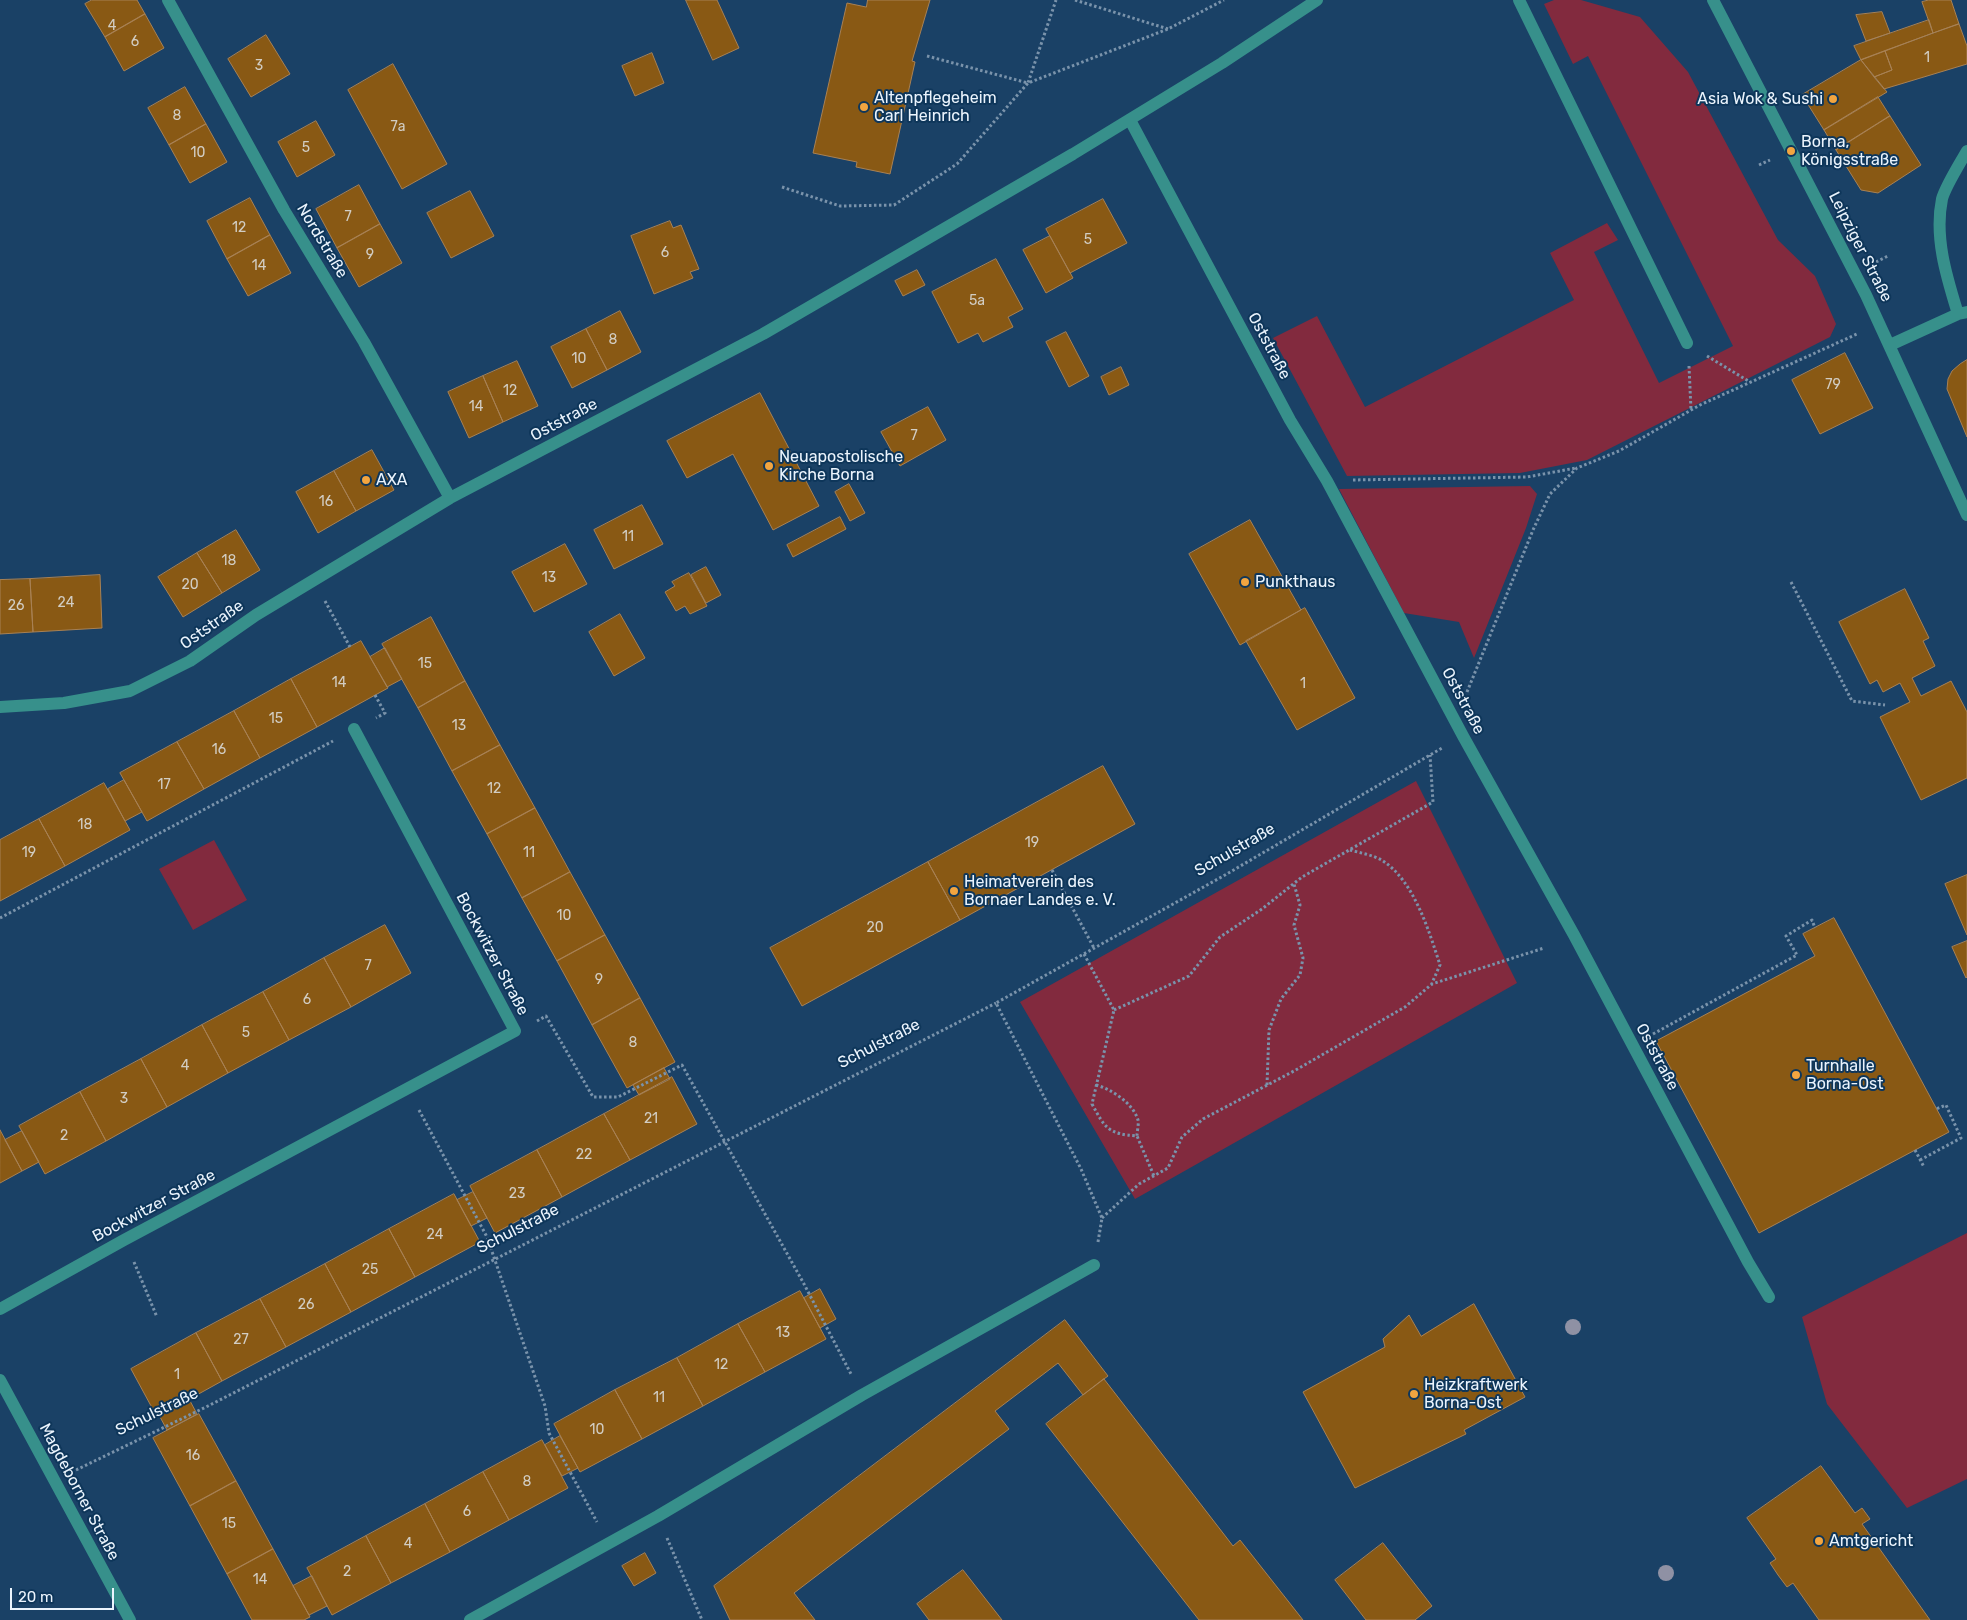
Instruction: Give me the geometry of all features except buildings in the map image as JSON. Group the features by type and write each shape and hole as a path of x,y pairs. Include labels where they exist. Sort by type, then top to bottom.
{"street":[{"name":"Nordstraße","path":"168,0 284,210 364,342 450,498"},
{"name":"Oststraße","path":"0,707 64,703 130,691 190,661 256,614 450,498 763,334 1130,120 1222,63 1317,0"},
{"path":"1519,0 1687,343"},
{"name":"Leipziger Straße","path":"1712,0 1880,323 1967,515"},
{"name":"Oststraße","path":"1130,120 1290,420 1327,481 1463,736 1574,935 1769,1298"},
{"path":"1890,345 1963,313 1944,270 1940,228 1942,198 1967,150"},
{"name":"Bockwitzer Straße","path":"0,1309 124,1240 515,1031 354,730"},
{"path":"470,1620 658,1516 862,1395 1094,1265"},
{"name":"Magdeborner Straße","path":"0,1380 130,1620"}],"path":[{"path":"782,188 840,206 894,204 957,164 1028,83 1056,0"},
{"path":"1075,0 1168,29"},
{"path":"928,56 1028,83 1168,29 1224,0"},
{"path":"1327,481 1527,477 1577,468 1619,451 1691,410 1880,323"},
{"path":"1687,343 1750,382"},
{"path":"1687,343 1691,410"},
{"path":"1463,736 1461,714 1464,698 1532,530 1550,494 1577,468"},
{"path":"314,580 350,647"},
{"path":"1791,582 1852,701 1885,705"},
{"path":"0,918 354,730"},
{"name":"Schulstraße","path":"54,1481 208,1406 996,1003 1224,875 1463,736"},
{"path":"1114,1010 1188,976 1220,937 1262,909 1294,884 1433,802 1430,755"},
{"path":"1349,850 1383,860 1403,878 1430,935 1440,965 1432,984"},
{"path":"1052,870 1094,948"},
{"path":"1267,1086 1268,1030 1281,999 1300,975 1303,958 1294,925 1300,905 1294,884"},
{"path":"1633,1046 1796,955 1786,936 1812,920 1815,928"},
{"path":"1102,1218 1139,1184 1168,1168 1182,1137 1202,1119 1267,1086 1405,1008 1432,984 1544,948"},
{"path":"1084,954 1114,1010 1092,1104 1102,1123 1118,1135 1137,1136"},
{"path":"996,1003 1081,1169 1102,1218 1094,1265"},
{"path":"515,1031 546,1016 593,1097 618,1097 682,1065 862,1395"},
{"path":"1096,1085 1110,1089 1125,1101 1138,1119 1137,1136 1154,1176"},
{"path":"408,1088 487,1237 544,1406 548,1433 608,1542"},
{"path":"1920,1160 1961,1138 1946,1105 1936,1109"},
{"path":"1915,1150 1924,1167"},
{"path":"124,1240 157,1317"},
{"path":"658,1516 702,1620"}],"shaded area":[{"path":"1554,0 1581,0 1640,17 1688,72 1778,240 1815,276 1836,324 1830,337 1587,460 1520,473 1347,476 1273,338 1317,316 1365,407 1574,300 1550,253 1607,223 1618,240 1594,252 1659,383 1733,346 1588,56 1573,64 1544,4"},
{"path":"1530,486 1537,494 1526,528 1474,658 1459,622 1404,613 1339,489"},
{"path":"1416,781 1517,983 1135,1199 1020,1002"},
{"path":"214,840 247,900 193,930 159,869"},
{"path":"1967,1233 1967,1479 1907,1508 1827,1404 1802,1317"}],"place":[{"name":"Asia Wok & Sushi","path":"1833,99"},
{"name":"Altenpflegeheim Carl Heinrich","path":"864,107"},
{"name":"Borna, Königsstraße","path":"1791,151"},
{"name":"Neuapostolische Kirche Borna","path":"769,466"},
{"name":"AXA","path":"366,480"},
{"name":"Punkthaus","path":"1245,582"},
{"name":"Heimatverein des Bornaer Landes e. V.","path":"954,891"},
{"name":"Turnhalle Borna-Ost","path":"1796,1075"},
{"name":"Heizkraftwerk Borna-Ost","path":"1414,1394"},
{"name":"Amtgericht","path":"1819,1541"}]}
